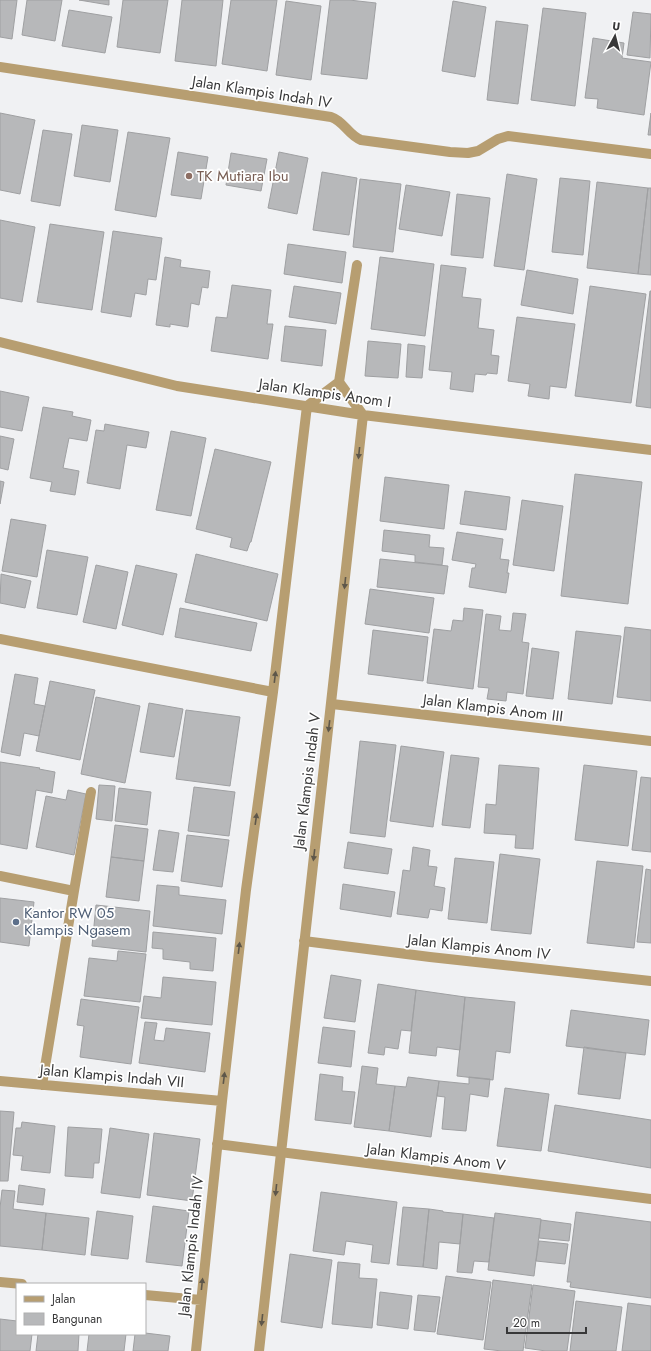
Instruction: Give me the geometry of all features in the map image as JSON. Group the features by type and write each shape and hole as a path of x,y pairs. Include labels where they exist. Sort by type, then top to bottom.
{"street":[{"name":"Jalan Klampis Indah IV","path":"0,67 331,117 337,119 343,124 347,131 354,137 361,140 450,152 468,153 478,151 498,139 508,136 651,154"},
{"path":"217,1144 246,890 273,692 307,406 339,382 357,265"},
{"name":"Jalan Klampis Anom I","path":"0,342 177,386 363,414 651,450"},
{"path":"339,382 363,414"},
{"name":"Jalan Klampis Indah V","path":"276,1151 304,941 332,704 363,414"},
{"path":"0,638 273,692"},
{"name":"Jalan Klampis Anom III","path":"332,704 651,741"},
{"path":"42,1085 91,792"},
{"path":"0,876 74,891"},
{"name":"Jalan Klampis Anom IV","path":"304,941 430,957 651,981"},
{"name":"Jalan Klampis Indah VII","path":"0,1081 222,1101"},
{"name":"Jalan Klampis Indah IV","path":"196,1351 217,1144"},
{"name":"Jalan Klampis Anom V","path":"217,1144 651,1200"},
{"path":"262,1351 258,1351 276,1151"},
{"path":"0,1282 16,1283"},
{"path":"146,1295 201,1300"}],"building":[{"path":"0,0 17,0 12,39 0,37"},
{"path":"27,0 62,0 55,41 22,35"},
{"path":"79,0 109,0 109,5"},
{"path":"123,0 168,0 160,53 117,47"},
{"path":"182,0 223,0 216,66 175,61"},
{"path":"231,0 277,0 267,71 222,64"},
{"path":"330,0 349,0 376,3 367,79 321,74"},
{"path":"286,1 321,6 311,80 276,75"},
{"path":"453,1 486,7 475,77 442,71"},
{"path":"543,8 586,13 575,106 531,100"},
{"path":"69,10 112,17 105,53 62,46"},
{"path":"633,12 651,14 650,58 627,55"},
{"path":"496,21 528,25 518,104 487,100"},
{"path":"593,38 624,43 622,58 651,62 644,115 597,108 598,99 585,98"},
{"path":"0,113 35,120 20,194 0,190"},
{"path":"651,113 651,135 648,135"},
{"path":"82,125 118,130 110,182 74,176"},
{"path":"43,130 72,134 60,206 31,201"},
{"path":"128,132 170,138 156,217 115,210"},
{"name":"TK Mutiara Ibu","path":"178,152 208,157 201,199 171,195"},
{"path":"279,152 308,158 297,214 268,208"},
{"path":"231,153 267,159 261,191 226,185"},
{"path":"322,172 357,178 349,235 313,230"},
{"path":"507,174 537,179 524,270 494,266"},
{"path":"560,178 590,181 583,255 552,252"},
{"path":"360,179 401,184 393,252 353,247"},
{"path":"597,182 648,188 638,274 587,268"},
{"path":"406,185 450,192 442,236 399,229"},
{"path":"648,188 651,188 651,275 638,274"},
{"path":"457,194 490,198 483,258 451,255"},
{"path":"0,220 35,227 22,302 0,298"},
{"path":"50,224 104,232 92,310 37,302"},
{"path":"113,231 162,238 156,280 148,279 146,295 135,293 131,317 101,312"},
{"path":"288,244 346,252 342,283 284,274"},
{"path":"165,257 181,260 180,267 210,271 208,288 202,287 199,305 191,303 188,327 170,324 170,327 156,325"},
{"path":"380,257 434,264 425,336 371,329"},
{"path":"441,265 466,268 462,297 481,299 478,328 494,330 491,355 499,356 497,374 475,374 473,392 450,389 452,372 429,370"},
{"path":"527,270 578,279 573,314 521,305"},
{"path":"232,285 271,290 267,324 273,324 268,359 211,351 216,317 227,318"},
{"path":"294,286 341,293 336,324 289,317"},
{"path":"590,286 646,294 631,403 575,396"},
{"path":"651,291 651,408 636,406"},
{"path":"517,317 575,324 566,388 550,386 549,399 528,396 530,384 508,381"},
{"path":"285,326 326,330 322,366 281,361"},
{"path":"368,341 401,344 398,378 365,376"},
{"path":"408,344 425,346 422,378 406,377"},
{"path":"0,391 29,397 22,431 0,427"},
{"path":"43,407 73,412 72,416 91,420 87,441 69,438 63,468 79,471 75,495 50,491 52,482 30,478"},
{"path":"105,424 149,432 146,448 127,445 120,489 87,483 96,430 104,431"},
{"path":"171,431 206,438 191,516 156,510"},
{"path":"0,436 14,439 8,470 0,468"},
{"path":"215,449 271,462 251,542 247,551 230,547 232,538 196,529"},
{"path":"575,474 642,482 628,604 561,596"},
{"path":"385,477 449,485 444,529 380,521"},
{"path":"0,481 4,482 0,504"},
{"path":"465,491 510,497 506,530 460,524"},
{"path":"522,500 563,506 554,571 513,565"},
{"path":"11,519 46,525 37,577 2,571"},
{"path":"384,530 430,535 429,547 444,548 442,565 415,562 415,555 382,551"},
{"path":"457,532 503,539 500,559 509,560 506,593 469,587 472,568 475,568 476,564 452,560"},
{"path":"47,550 88,557 77,615 37,608"},
{"path":"196,554 278,574 267,621 185,602"},
{"path":"380,559 448,566 444,594 377,587"},
{"path":"96,565 128,572 116,629 83,622"},
{"path":"136,565 177,574 163,635 122,625"},
{"path":"1,574 31,581 25,608 0,603"},
{"path":"370,589 434,598 429,633 365,624"},
{"path":"180,608 257,623 251,651 175,637"},
{"path":"464,608 483,610 473,689 427,683 434,629 451,631 453,620 463,621"},
{"path":"513,613 526,614 522,642 529,643 523,694 507,692 506,701 487,699 489,688 478,687 486,614 501,616 499,630 511,631"},
{"path":"625,627 651,630 651,701 617,697"},
{"path":"373,630 428,637 423,681 368,674"},
{"path":"576,631 621,636 612,704 568,699"},
{"path":"532,648 559,652 553,699 526,696"},
{"path":"15,674 38,678 34,704 45,706 39,736 24,733 20,756 1,752"},
{"path":"50,681 95,690 80,760 36,751"},
{"path":"96,697 140,706 125,783 81,774"},
{"path":"149,703 183,709 174,757 140,752"},
{"path":"186,710 240,717 230,786 176,779"},
{"path":"360,741 396,745 385,837 350,833"},
{"path":"401,746 444,752 433,827 390,821"},
{"path":"451,755 479,758 470,828 442,825"},
{"path":"0,762 40,768 39,769 55,772 52,793 36,790 27,849 0,844"},
{"path":"499,765 539,768 533,849 515,848 516,835 484,833 486,804 496,805"},
{"path":"584,765 637,771 628,846 575,840"},
{"path":"641,777 651,778 651,852 632,850"},
{"path":"99,785 115,786 112,821 96,819"},
{"path":"194,787 235,792 229,836 188,831"},
{"path":"119,788 151,792 147,825 115,821"},
{"path":"68,790 86,794 74,855 36,847 46,796 66,800"},
{"path":"115,825 148,829 144,861 111,857"},
{"path":"159,830 179,833 173,872 153,870"},
{"path":"187,835 229,840 222,887 181,881"},
{"path":"348,842 392,849 388,874 344,868"},
{"path":"413,847 430,850 428,866 437,867 434,886 445,888 442,911 430,909 428,918 397,914 403,870 410,871"},
{"path":"500,854 540,859 531,934 491,930"},
{"path":"111,857 144,861 139,901 106,897"},
{"path":"455,858 494,862 487,923 448,919"},
{"path":"597,861 643,866 634,948 587,943"},
{"path":"646,869 651,870 651,943 637,942"},
{"path":"343,884 395,892 391,917 340,909"},
{"path":"157,885 179,887 179,895 226,900 222,934 153,926"},
{"name":"Kantor RW 05 Klampis Ngasem","path":"0,898 34,902 29,946 0,942"},
{"path":"96,905 150,911 146,952 92,946"},
{"path":"153,932 216,938 213,971 190,969 190,962 163,959 163,949 152,948"},
{"path":"118,951 146,954 140,1002 84,996 89,958 117,961"},
{"path":"331,975 361,980 355,1022 324,1018"},
{"path":"163,977 216,982 212,1025 141,1018 144,996 161,998"},
{"path":"378,984 416,990 411,1031 401,1030 398,1049 385,1047 384,1055 368,1053"},
{"path":"416,990 465,997 460,1050 437,1047 436,1056 409,1053"},
{"path":"465,997 515,1002 510,1053 496,1051 493,1080 457,1076"},
{"path":"81,999 139,1007 131,1064 80,1057 84,1026 77,1025"},
{"path":"571,1010 649,1020 645,1055 566,1046"},
{"path":"145,1022 157,1023 154,1040 164,1041 166,1028 210,1033 205,1072 139,1063"},
{"path":"323,1027 355,1031 351,1067 318,1063"},
{"path":"584,1047 626,1053 620,1099 578,1094"},
{"path":"362,1066 378,1068 376,1084 395,1086 389,1131 354,1127"},
{"path":"320,1074 343,1077 342,1091 355,1092 351,1124 315,1120"},
{"path":"408,1077 439,1081 431,1137 389,1131 395,1086 406,1087"},
{"path":"469,1077 490,1079 488,1097 470,1094 466,1131 442,1129 445,1097 437,1096 439,1081 469,1084"},
{"path":"505,1088 549,1094 541,1151 497,1146"},
{"path":"555,1105 651,1120 651,1168 548,1151"},
{"path":"0,1111 14,1112 8,1181 0,1181"},
{"path":"22,1122 55,1126 50,1173 21,1170 23,1156 13,1155 16,1128 21,1128"},
{"path":"68,1127 102,1129 99,1163 94,1163 93,1178 65,1176"},
{"path":"110,1128 149,1134 140,1198 101,1193"},
{"path":"154,1133 200,1139 192,1201 147,1195"},
{"path":"19,1185 45,1189 43,1205 17,1202"},
{"path":"2,1190 15,1191 13,1209 46,1213 42,1250 0,1246 0,1208"},
{"path":"321,1192 397,1202 389,1264 371,1262 373,1245 346,1241 344,1255 313,1251"},
{"path":"153,1206 189,1211 182,1266 146,1262"},
{"path":"403,1207 429,1209 423,1267 397,1265"},
{"path":"429,1209 463,1214 460,1244 439,1242 437,1269 423,1267"},
{"path":"97,1211 133,1216 128,1259 91,1255"},
{"path":"576,1212 651,1222 651,1298 570,1287 571,1282 567,1282"},
{"path":"46,1213 89,1218 85,1255 42,1250"},
{"path":"495,1213 541,1219 534,1276 488,1270"},
{"path":"463,1214 494,1218 489,1262 474,1261 472,1273 457,1272"},
{"path":"541,1220 571,1224 569,1241 539,1238"},
{"path":"539,1241 568,1244 565,1264 536,1261"},
{"path":"290,1254 332,1260 322,1328 281,1322"},
{"path":"338,1262 360,1264 359,1278 377,1279 372,1328 332,1324"},
{"path":"446,1276 491,1282 483,1340 437,1334"},
{"path":"493,1280 532,1285 523,1351 484,1349"},
{"path":"533,1285 575,1291 567,1351 546,1351 525,1348"},
{"path":"380,1292 412,1296 408,1329 377,1325"},
{"path":"418,1295 440,1297 435,1332 414,1330"},
{"path":"576,1301 622,1307 616,1351 570,1351"},
{"path":"628,1303 651,1306 651,1351 622,1351"},
{"path":"0,1319 16,1321 16,1335 32,1335 30,1351 0,1351"},
{"path":"146,1333 170,1336 168,1351 133,1351 135,1335 146,1335"},
{"path":"38,1335 79,1335 78,1351 36,1351"},
{"path":"89,1335 126,1335 124,1351 87,1351"}],"place":[{"name":"TK Mutiara Ibu","path":"189,176"},
{"name":"Kantor RW 05 Klampis Ngasem","path":"16,922"}]}
